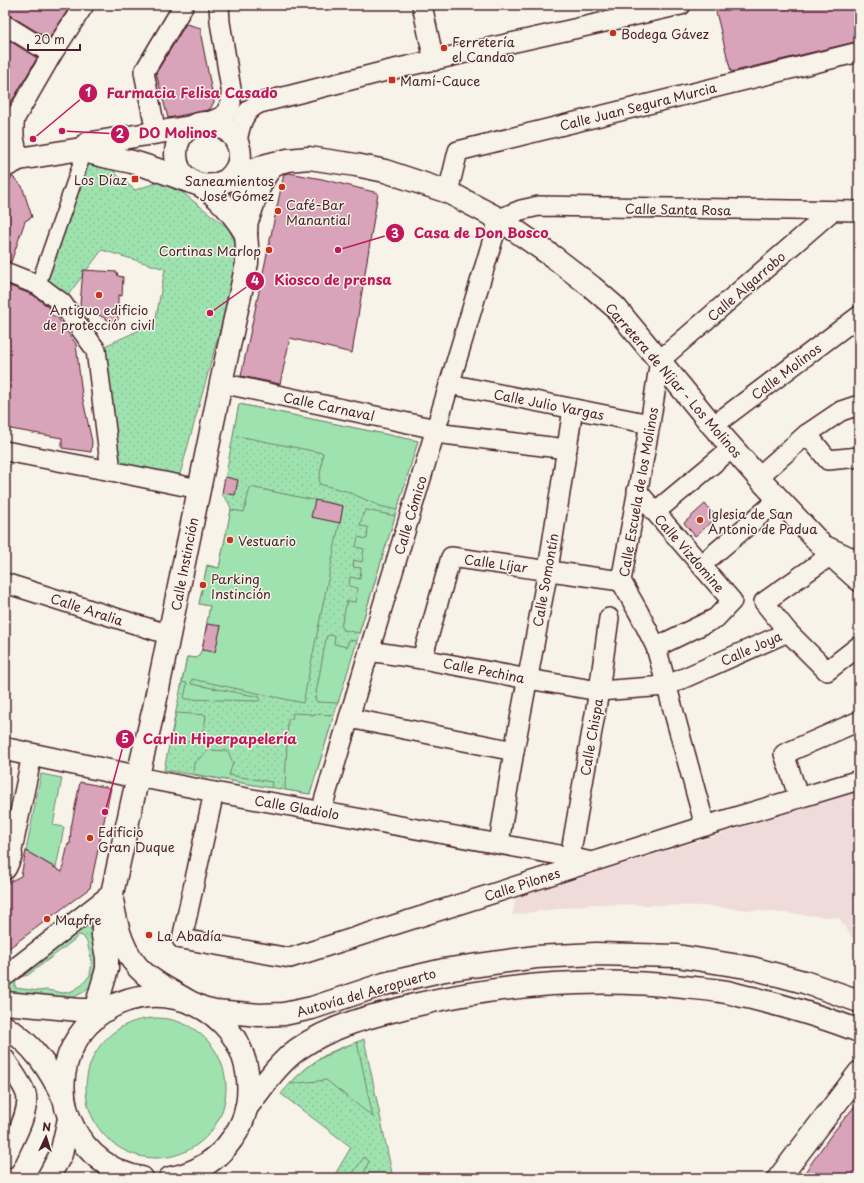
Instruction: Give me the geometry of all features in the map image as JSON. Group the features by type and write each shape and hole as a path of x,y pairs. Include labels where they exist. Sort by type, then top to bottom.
{"main road":[{"name":"Carretera de Níjar - Los Molinos","path":"197,126 210,124 223,128 233,135 236,160"},
{"path":"12,163 81,149 87,144 92,143 197,126"},
{"path":"197,126 181,136 176,148 177,163 181,172 208,190 246,227"},
{"path":"81,149 87,152 147,166 196,183"},
{"name":"Carretera de Níjar - Los Molinos","path":"196,183 215,185 236,160 254,152 295,154 309,158 385,171 448,192 499,219 555,258 615,307 732,448 825,549 859,580"},
{"name":"Carretera de Níjar - Los Molinos","path":"236,160 260,167 294,159 309,158"},
{"name":"Calle Instinción","path":"98,1013 107,969 107,958 103,936 103,921 112,895 170,635 247,263 247,211 236,160"},
{"name":"Calle Instinción","path":"246,227 263,178 269,169 276,163"},
{"name":"Calle Gladiolo","path":"5,749 138,777"},
{"name":"Calle Instinción","path":"112,895 115,917 122,940 127,953 133,962 145,974 158,983 216,1017 228,1029 237,1043 246,1067 248,1083 246,1108"},
{"name":"Autovía del Aeropuerto","path":"195,1004 238,1013 258,1015 284,1014 312,1008 384,984 444,970 536,957 596,954 677,956 752,968 804,982 859,1002"},
{"name":"Autovía del Aeropuerto","path":"246,1108 285,1060 302,1046 333,1030 375,1015 445,998 530,985 581,982 617,982 720,991 787,1006 859,1031"},
{"path":"48,1178 60,1154 67,1109 64,1079 68,1060 79,1036 98,1013 125,1000 150,995 169,996 195,1004"},
{"path":"5,1003 98,1013"},
{"path":"5,1027 23,1039 50,1072 80,1139 94,1156 117,1170 134,1177"},
{"path":"779,1178 859,1073"},
{"path":"170,1178 193,1172 210,1162 218,1155 229,1144 235,1134 241,1123 246,1108"},
{"path":"210,1178 218,1155"}],"street":[{"path":"12,163 14,139 13,129 15,118 52,54 84,5"},
{"path":"156,133 144,72 184,5"},
{"path":"197,126 218,119 225,114 231,103 231,89 220,22 220,5"},
{"path":"422,5 434,61"},
{"path":"236,160 238,133 244,117 252,106 260,103 390,70 669,6"},
{"path":"5,25 52,54"},
{"name":"Calle Juan Segura Murcia","path":"448,192 458,151 859,52"},
{"path":"231,89 236,92 242,103 244,117"},
{"path":"38,285 80,162 81,149"},
{"name":"Calle Santa Rosa","path":"499,219 521,210 539,206 859,211"},
{"name":"Calle Algarrobo","path":"660,360 832,211"},
{"name":"Calle Cómico","path":"321,811 499,219"},
{"path":"5,272 38,285 62,303 96,350 111,471"},
{"name":"Calle Molinos","path":"713,426 859,316"},
{"name":"Calle Escuela de los Molinos","path":"660,360 650,424 621,581 656,647 705,826"},
{"name":"Calle Carnaval","path":"221,384 436,431 567,449"},
{"name":"Calle Julio Vargas","path":"449,384 650,424"},
{"path":"758,477 807,434 841,411 859,405"},
{"name":"Calle Somontín","path":"499,843 514,751 548,570 573,409"},
{"path":"807,434 828,460 859,457"},
{"path":"655,512 732,448"},
{"path":"5,451 199,489"},
{"name":"Calle Vizdomine","path":"637,491 732,601 716,618 656,647"},
{"path":"701,565 779,499"},
{"path":"825,549 859,561"},
{"name":"Calle Joya","path":"599,691 666,686 788,632 764,602 825,549"},
{"name":"Calle Líjar","path":"422,659 451,557 621,581"},
{"name":"Calle Aralia","path":"5,583 170,635"},
{"name":"Calle Chispa","path":"570,857 599,691 609,618"},
{"path":"788,632 827,671 859,646"},
{"name":"Calle Pechina","path":"369,651 599,691"},
{"path":"349,718 514,751"},
{"path":"799,798 784,754 859,720"},
{"path":"8,862 32,755"},
{"name":"Calle Gladiolo","path":"138,777 499,843 591,862"},
{"name":"Calle Pilones","path":"214,792 182,939 290,958 705,826 859,780"},
{"path":"5,976 112,895"},
{"path":"5,1059 26,1093 27,1102 26,1112 5,1159"}],"shaded area":[{"path":"859,791 859,947 839,918 706,906 592,904 512,915 516,898"}],"green space":[{"path":"105,161 119,177 135,190 159,182 183,193 228,228 241,254 177,485 111,471 96,350 155,323 165,269 102,250 62,303 38,285 81,162"},
{"path":"239,404 418,441 310,794 164,770 187,657 197,658 202,650 210,606 199,604 207,565 219,568 231,510 229,503 222,495"},
{"path":"239,404 418,441 397,510 380,506 346,491 319,484 323,453 233,435"},
{"path":"250,487 343,506 303,703 192,679 191,684 260,697 259,701 184,699 187,683 182,682 187,657 197,658 202,650 210,606 199,604 207,566 219,568 231,510 244,512"},
{"path":"366,510 395,516 359,633 344,630 341,627 347,601 355,602 358,588 349,586 350,577 360,579 361,568 353,567 354,560 362,562 364,549 356,547 358,537 367,539 368,527 360,526 363,514"},
{"path":"327,636 335,636 334,644 347,647 349,640 357,641 338,703 317,702 315,699 326,639"},
{"path":"176,713 206,715 204,729 184,745 171,739"},
{"path":"293,713 334,715 310,794 286,790 285,787 288,719 292,719"},
{"path":"209,750 228,751 233,763 229,775 272,782 271,788 193,774 194,763"},
{"path":"41,774 62,778 53,825 64,827 56,868 26,851"},
{"path":"91,918 98,960 92,985 84,992 70,999 5,993 5,983","holes":["79,935 83,936 87,942 92,962 90,975 82,985 72,991 63,993 47,990 39,991 15,988 17,978 28,975"]},
{"path":"163,1018 189,1026 210,1044 221,1061 225,1074 225,1102 221,1115 214,1127 200,1142 183,1153 170,1157 149,1158 123,1150 102,1132 91,1115 87,1102 86,1081 94,1055 112,1034 129,1023 142,1019"},
{"path":"364,1039 393,1178 333,1178 351,1147 281,1094 298,1076 317,1060 331,1052"},
{"path":"357,1042 373,1117 326,1080 290,1084 321,1058"},
{"path":"364,1157 369,1161 362,1178 350,1178"}],"building":[{"path":"5,5 71,5 49,39 11,16 5,14"},
{"path":"727,5 859,5 859,41 731,72 715,8"},
{"path":"186,24 201,28 201,36 214,102 208,110 168,118 156,73"},
{"path":"5,38 37,58 5,110"},
{"path":"289,173 322,179 378,193 352,353 290,338 280,384 241,376 284,174"},
{"path":"13,177 22,186 32,217 25,221 11,262 5,261 5,181"},
{"name":"Antiguo edificio de protección civil","path":"83,270 117,272 118,276 123,277 122,296 118,295 118,320 110,321 80,305"},
{"path":"5,284 33,295 50,308 52,310 51,315 57,317 76,344 82,395 92,442 91,452 62,448 62,438 5,428"},
{"path":"225,477 238,480 235,495 222,493"},
{"path":"315,500 343,506 340,523 311,517"},
{"name":"Iglesia de San Antonio de Padua","path":"705,504 717,518 695,536 684,523"},
{"path":"207,624 221,626 215,652 202,650"},
{"path":"80,782 111,788 90,888 5,951 5,884 21,876 26,851 62,872 68,844 70,844 71,828"},
{"path":"859,1101 859,1178 801,1178 831,1135"}],"place":[{"name":"Bodega Gávez","path":"613,33"},
{"name":"Ferretería el Candao","path":"444,48"},
{"name":"Mamí-Cauce","path":"392,80"},
{"name":"DO Molinos","path":"62,131"},
{"name":"Farmacia Felisa Casado","path":"33,139"},
{"name":"Los Díaz","path":"135,179"},
{"name":"Saneamientos José Gómez","path":"282,187"},
{"name":"Café-Bar Manantial","path":"278,211"},
{"name":"Cortinas Marlop","path":"269,250"},
{"name":"Casa de Don Bosco","path":"338,250"},
{"name":"Antiguo edificio de protección civil","path":"99,295"},
{"name":"Kiosco de prensa","path":"210,313"},
{"name":"Iglesia de San Antonio de Padua","path":"700,520"},
{"name":"Vestuario","path":"230,540"},
{"name":"Parking Instinción","path":"203,585"},
{"name":"Carlin Hiperpapelería","path":"105,812"},
{"name":"Edificio Gran Duque","path":"90,838"},
{"name":"Mapfre","path":"47,919"},
{"name":"La Abadía","path":"149,935"}]}
